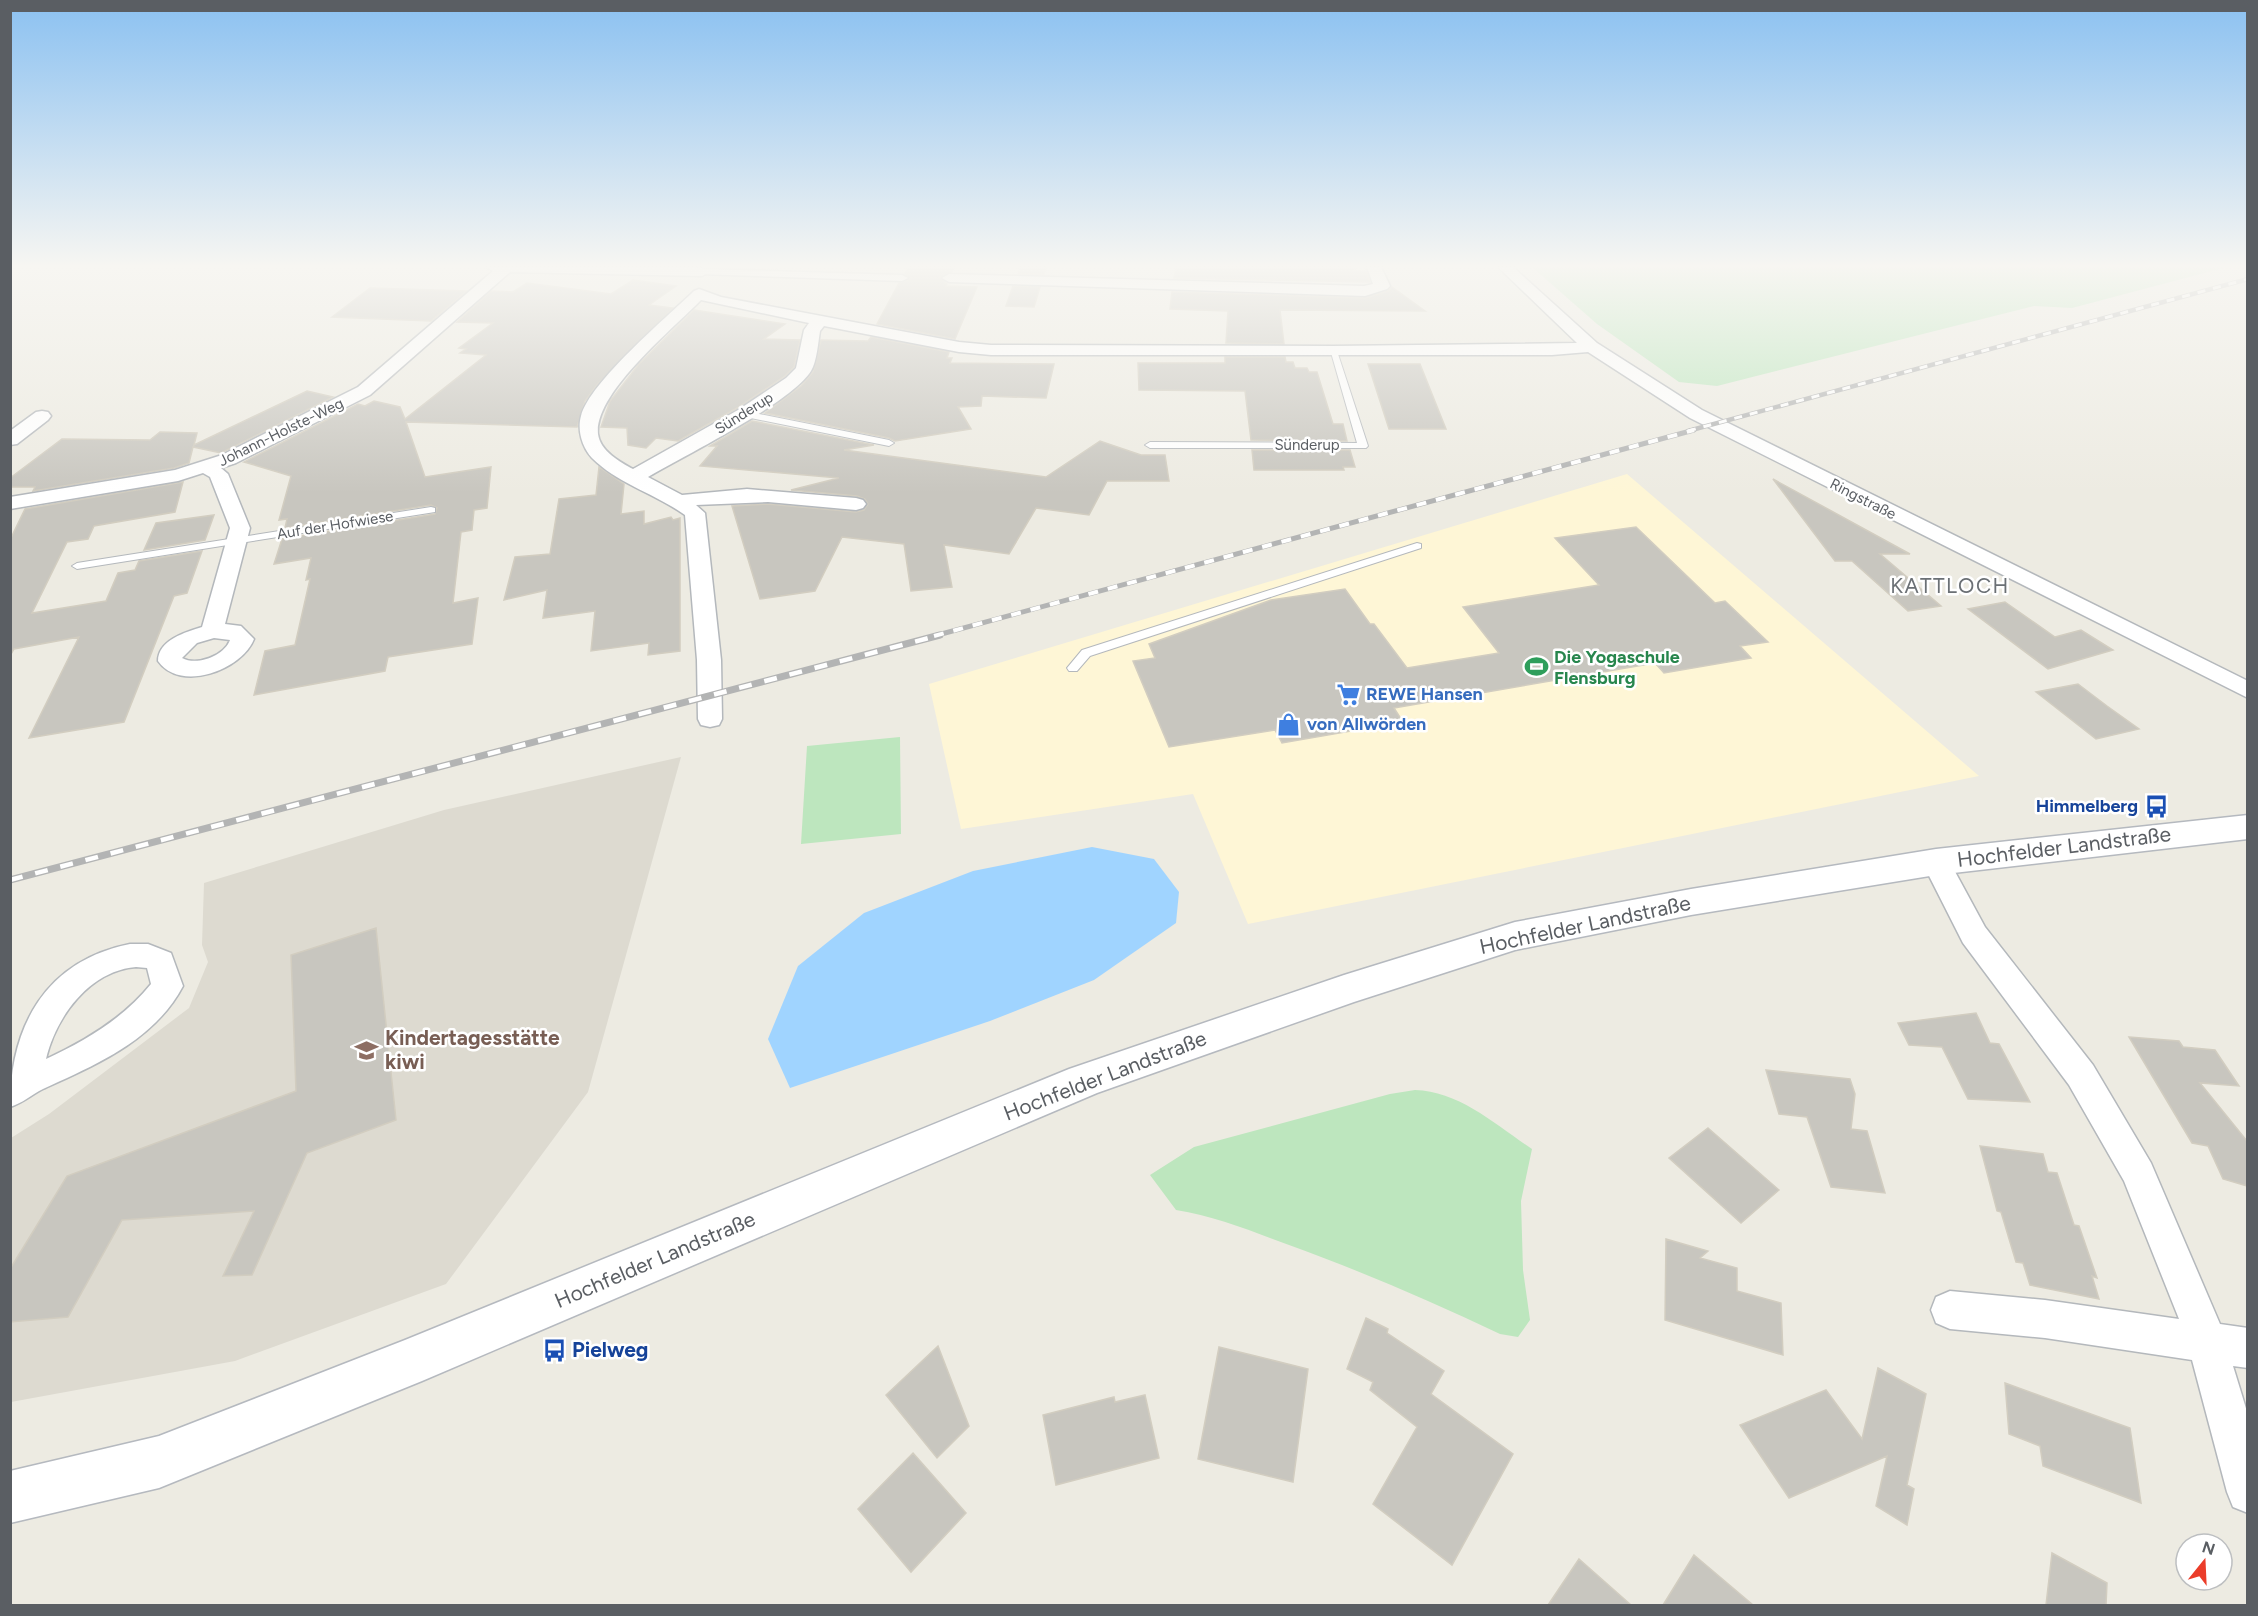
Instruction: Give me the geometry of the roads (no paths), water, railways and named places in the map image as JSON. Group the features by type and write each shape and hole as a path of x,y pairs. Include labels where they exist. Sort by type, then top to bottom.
{"main road":[{"name":"Hochfelder Landstraße","path":"10,1497 159,1462 405,1364 1083,1081 1344,990 1515,936 1691,902 1936,862 2247,827"}],"street":[{"name":"Johann-Holste-Weg","path":"10,503 207,468 364,391 420,342"},
{"path":"650,342 604,388 593,404 588,426 591,443 601,459 681,501 695,513 709,660 710,718"},
{"name":"Sünderup","path":"633,477 744,414 792,382 804,369 810,342"},
{"path":"935,342 991,350 1551,350 1591,347"},
{"name":"Ringstraße","path":"1586,342 1728,432 2247,691"},
{"path":"10,440 42,416"},
{"path":"207,468 218,474 240,528 212,631"},
{"path":"681,501 704,496 770,495 856,504"},
{"path":"1936,862 1974,935 2081,1075 2139,1174 2207,1341 2247,1492"},
{"path":"150,955 160,961 167,986 153,1006 94,1049 58,1069 19,1086 35,1036 50,1008 67,987 93,968 124,956 150,955"},
{"path":"1950,1310 2046,1319 2247,1348"}],"lane":[{"name":"Sünderup","path":"1150,445 1364,446 1333,351"},
{"path":"744,414 889,443"},
{"name":"Auf der Hofwiese","path":"77,566 431,510"},
{"path":"1073,668 1086,653 1417,546"}],"water":[{"path":"1092,847 1154,859 1179,892 1176,923 1094,980 990,1021 790,1088 768,1039 798,966 864,913 973,871"}],"railway":[{"path":"1688,431 2014,342"},
{"path":"934,636 1694,430"},
{"path":"10,880 940,635"}],"place":[{"name":"Die Yogaschule Flensburg","path":"1536,667"},
{"name":"REWE Hansen","path":"1348,694"},
{"name":"von Allwörden","path":"1289,724"},
{"name":"Himmelberg","path":"2156,806"},
{"name":"Kindertagesstätte kiwi","path":"367,1050"},
{"name":"Pielweg","path":"554,1350"}],"district":[{"name":"KATTLOCH","path":"1950,586"}]}
